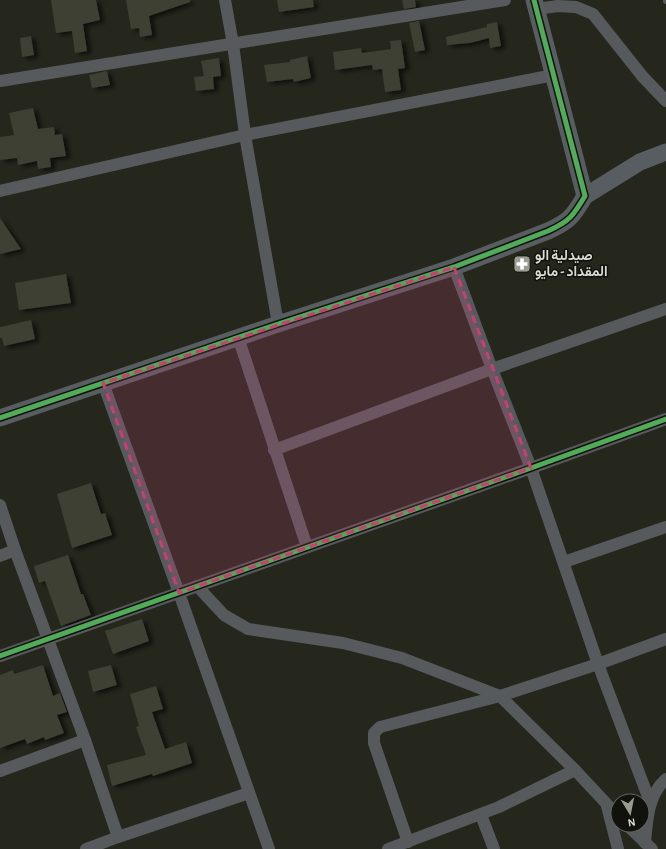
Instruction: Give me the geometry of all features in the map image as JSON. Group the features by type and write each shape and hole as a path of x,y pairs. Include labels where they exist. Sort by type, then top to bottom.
{"street":[{"path":"225,0 233,44 245,135 278,324"},
{"path":"0,81 505,0"},
{"path":"585,196 535,5 576,7 592,14 643,77 666,101"},
{"path":"0,191 245,135 554,75"},
{"path":"0,418 278,324 454,267 548,231 562,225 573,216 585,196 640,162 666,152"},
{"path":"454,267 531,468 598,664 647,793"},
{"path":"274,450 492,369 666,309"},
{"path":"238,338 307,547"},
{"path":"102,383 179,593 268,849"},
{"path":"0,656 666,419"},
{"path":"0,505 15,550 85,740 118,837"},
{"path":"564,562 666,527"},
{"path":"0,556 15,550"},
{"path":"197,586 224,615 248,629 343,644 402,658 500,696 575,770 610,807"},
{"path":"408,842 374,744 374,733 380,727 500,696 598,664 666,639"},
{"path":"0,771 85,740"},
{"path":"388,849 499,808 575,770"},
{"path":"650,802 660,784 666,779"},
{"path":"86,849 249,793"},
{"path":"607,804 618,849"},
{"path":"482,815 494,849"},
{"path":"635,833 649,846"},
{"path":"649,833 649,846"}],"highlighted area":[{"path":"454,267 531,468 179,593 103,383"}],"building":[{"path":"51,0 96,0 100,20 83,24 87,51 75,53 72,31 56,33"},
{"path":"126,0 190,0 190,2 149,16 152,35 140,37 139,28 131,29"},
{"path":"277,0 313,0 314,7 279,12"},
{"path":"402,0 415,0 416,7 404,9"},
{"path":"419,21 425,50 415,52 409,23"},
{"path":"497,22 501,46 490,48 489,38 470,43 447,45 446,37 487,27 487,24"},
{"path":"31,36 34,55 22,57 20,38"},
{"path":"401,40 405,68 398,69 401,90 385,92 382,69 373,70 372,65 335,70 333,52 361,48 362,53 391,49 390,41"},
{"path":"307,56 311,78 294,82 293,79 267,82 264,65 290,62 290,60"},
{"path":"219,58 221,76 213,77 214,89 196,91 194,77 204,76 201,61"},
{"path":"107,71 110,85 92,88 89,75"},
{"path":"33,108 38,129 54,127 55,135 62,134 66,156 50,158 51,167 38,169 37,161 18,165 17,158 0,160 0,137 14,135 9,113"},
{"path":"0,218 21,249 0,254"},
{"path":"66,274 71,303 19,310 15,283"},
{"path":"31,320 35,339 4,346 2,338 0,338 0,327"},
{"path":"91,483 101,514 105,513 112,535 72,548 57,494"},
{"path":"68,555 81,594 83,594 91,615 61,626 45,581 39,583 34,566"},
{"path":"142,619 149,641 113,654 105,631"},
{"path":"43,665 53,696 60,693 67,712 57,715 64,733 45,740 44,737 27,744 25,739 0,748 0,675 13,670 14,674"},
{"path":"111,665 117,685 93,692 88,671"},
{"path":"156,686 163,709 152,712 165,749 186,742 192,763 153,776 152,774 112,786 107,765 146,755 136,727 139,726 130,694"}],"cycle path":[{"path":"0,418 278,324 454,267 548,231 566,221 574,213 585,196 534,0"},
{"path":"0,656 666,419"}],"place":[{"name":"صيدلية الو المقداد - مايو","path":"522,264"}]}
